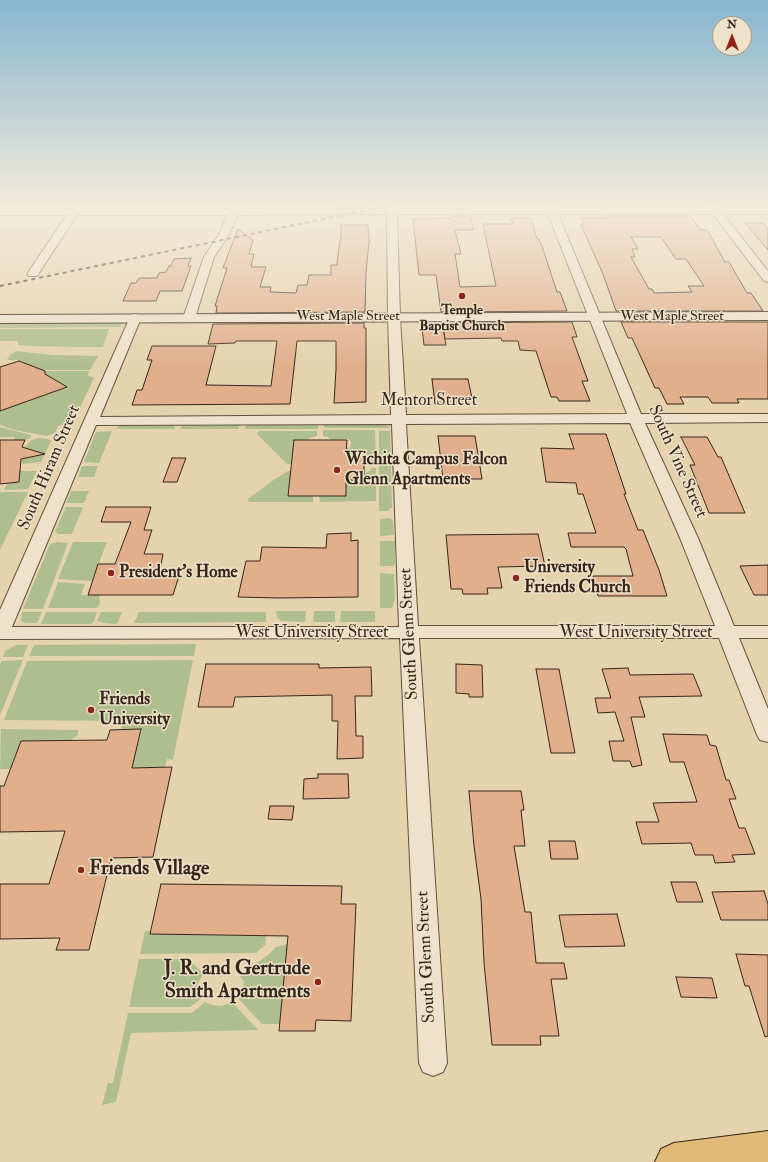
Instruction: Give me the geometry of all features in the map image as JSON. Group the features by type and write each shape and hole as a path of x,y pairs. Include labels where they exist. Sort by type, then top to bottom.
{"highway":[{"path":"674,1162 768,1150"}],"street":[{"path":"33,274 43,259"},
{"path":"189,318 208,259"},
{"name":"South Glenn Street","path":"393,259 394,317 409,634 433,1063"},
{"name":"South Vine Street","path":"572,259 636,419 689,538 768,735"},
{"path":"753,259 768,279"},
{"name":"West Maple Street","path":"0,319 768,316"},
{"name":"South Hiram Street","path":"0,633 135,318"},
{"name":"Mentor Street","path":"91,421 768,418"},
{"name":"West University Street","path":"0,633 409,634 768,632"}],"green space":[{"path":"0,323 121,323 121,327 0,328"},
{"path":"0,329 109,329 103,347 85,347 18,345 18,341 0,341"},
{"path":"16,351 52,355 98,356 90,370 42,370 31,365 25,365 19,361 20,360 7,360 10,355"},
{"path":"45,371 89,371 88,375 94,378 73,422 58,426 55,433 47,436 15,430 0,425 0,411 66,387 45,374"},
{"path":"240,424 238,429 180,429 182,425"},
{"path":"249,424 318,424 318,429 245,429"},
{"path":"324,424 382,424 390,428 324,428"},
{"path":"119,425 175,426 174,429 117,429"},
{"path":"0,427 31,435 31,438 25,440 14,440 15,437 0,437"},
{"path":"323,430 375,430 376,465 369,465 369,463 364,461 364,453 346,449 351,446 351,441 349,439 331,440 328,437 323,436"},
{"path":"112,431 99,463 84,462 96,432"},
{"path":"259,431 317,431 317,436 309,438 308,440 294,440 291,464 287,464 257,434"},
{"path":"379,431 390,431 392,507 388,511 379,511"},
{"path":"38,438 48,439 51,441 41,462 23,464 21,462 23,458 33,454 33,450 24,449 30,441"},
{"path":"82,466 98,466 94,477 78,477"},
{"path":"371,468 376,468 376,501 320,502 319,496 346,496 346,480 364,480 364,473 370,471"},
{"path":"20,470 37,471 28,489 4,490 7,484 17,482 20,476 15,474"},
{"path":"288,471 291,471 288,496 313,496 313,502 248,502 248,499"},
{"path":"71,491 89,491 84,503 66,503"},
{"path":"0,492 28,492 0,550"},
{"path":"66,507 83,507 72,534 58,534 55,531"},
{"path":"390,518 393,521 394,535 380,536 380,519"},
{"path":"380,541 395,541 395,564 393,566 380,566"},
{"path":"57,542 68,543 43,609 23,609 50,544"},
{"path":"73,542 107,542 92,581 58,579"},
{"path":"380,573 394,574 395,599 392,608 380,608"},
{"path":"58,582 85,584 81,595 99,595 100,603 98,607 48,608"},
{"path":"276,611 306,611 305,622 281,621 277,617"},
{"path":"314,611 335,611 335,622 313,621"},
{"path":"341,611 375,611 375,622 340,622"},
{"path":"22,612 42,612 37,623 25,623 21,621"},
{"path":"46,612 97,612 94,621 91,624 41,624"},
{"path":"101,612 122,612 116,624 97,621"},
{"path":"139,612 266,612 266,622 134,623"},
{"path":"196,644 194,656 29,656 34,645"},
{"path":"16,645 28,645 23,657 3,657 5,651"},
{"path":"23,660 0,715 0,664 2,661"},
{"path":"193,660 173,760 167,759 165,768 0,769 1,729 78,730 78,735 70,741 21,741 14,761 133,761 141,730 121,730 123,721 4,720 27,661"},
{"path":"145,931 151,931 151,934 266,936 265,945 256,953 140,954"},
{"path":"288,944 280,1024 262,1024 237,997 242,990 244,982 240,976 276,947"},
{"path":"139,959 188,959 204,974 197,986 197,991 202,998 190,1007 129,1007"},
{"path":"205,1002 222,1006 232,1002 258,1030 131,1033 116,1102 102,1105 108,1083 113,1083 128,1013 192,1013"}],"building":[{"path":"174,259 191,259 188,266 191,266 182,291 160,291 156,301 123,301 131,283 136,283 139,278 157,278 159,273 166,272 169,266 171,266"},
{"path":"226,259 253,259 251,267 266,267 260,287 271,287 270,292 296,293 298,285 307,285 309,275 331,275 331,265 337,265 338,259 367,259 365,312 216,313 217,306 215,306 227,268 223,268"},
{"path":"417,259 456,259 460,287 496,286 490,259 546,259 557,292 560,292 567,311 441,312 436,275 419,275"},
{"path":"596,259 632,259 649,289 652,289 654,293 692,292 688,286 704,286 686,259 723,259 725,262 729,262 747,293 751,293 763,311 616,311"},
{"path":"572,322 577,337 572,337 588,381 582,381 590,401 559,401 557,397 551,397 536,351 520,350 518,341 502,341 501,338 445,339 443,323"},
{"path":"621,322 768,322 768,399 737,399 739,403 712,403 708,397 680,397 684,404 667,404 659,388 655,388 632,338 628,338"},
{"path":"364,323 364,328 366,328 366,402 334,403 336,341 297,341 290,404 132,405 137,390 142,390 152,360 147,360 152,346 216,346 206,385 271,386 277,341 236,341 235,343 208,344 213,324"},
{"path":"422,328 443,328 446,345 424,345"},
{"path":"19,361 45,371 45,374 67,387 0,411 0,367"},
{"path":"432,379 468,379 473,403 435,404"},
{"path":"569,434 606,434 626,494 624,494 638,530 643,530 659,570 667,596 598,596 593,576 633,576 626,549 624,547 571,547 568,533 596,533 583,494 578,494 576,483 546,482 541,448 574,449"},
{"path":"438,436 475,436 482,479 443,479"},
{"path":"681,437 707,437 718,457 721,457 745,513 709,513 690,465 695,465"},
{"path":"0,440 25,440 22,447 45,454 21,459 19,482 0,484"},
{"name":"Wichita Campus Falcon Glenn Apartments","path":"294,440 347,440 346,453 364,453 364,480 346,480 346,496 288,496"},
{"path":"172,458 186,458 177,482 163,482"},
{"path":"106,507 151,507 144,530 152,530 144,554 163,554 159,576 179,576 173,595 88,595 98,564 115,564 131,522 101,522"},
{"path":"351,533 351,541 358,540 358,597 238,597 246,561 260,561 262,547 326,548 327,534"},
{"path":"538,534 545,566 498,567 502,588 487,588 488,594 463,594 462,589 451,589 446,535"},
{"path":"768,565 768,595 754,595 740,566"},
{"path":"206,664 319,664 319,668 371,667 372,696 355,696 356,736 363,736 363,758 337,759 338,721 332,721 332,695 235,697 233,707 198,707"},
{"path":"456,664 482,665 483,697 469,697 469,694 456,693"},
{"path":"628,668 630,675 693,674 702,696 639,697 645,717 631,717 642,765 632,767 630,761 613,761 609,741 624,741 615,712 598,713 595,698 611,698 602,669"},
{"path":"536,669 559,669 575,753 551,753"},
{"path":"141,729 132,768 172,767 153,857 111,858 89,950 56,950 60,938 0,939 0,884 49,884 65,831 0,832 0,786 4,786 21,741 107,740 110,730"},
{"path":"663,734 707,735 710,745 716,746 726,780 729,780 736,799 729,799 739,828 745,828 755,854 732,855 735,862 715,863 713,855 695,855 691,843 642,844 636,822 659,822 653,803 697,802 684,762 670,762"},
{"path":"318,774 348,774 349,798 303,799 304,779 318,778"},
{"path":"469,791 521,791 524,810 521,810 525,846 514,846 525,912 531,912 536,963 564,963 567,979 551,979 559,1036 540,1036 541,1045 492,1045 484,963 481,899"},
{"path":"270,806 294,806 292,820 268,819"},
{"path":"549,841 575,841 578,859 551,859"},
{"path":"671,882 696,882 703,902 677,902"},
{"name":"J. R. and Gertrude Smith Apartments","path":"161,884 342,886 341,904 356,904 351,1021 316,1020 315,1031 279,1031 288,936 150,934"},
{"path":"764,891 768,904 768,920 721,920 712,892"},
{"path":"617,914 625,946 565,947 559,915"},
{"path":"736,954 768,955 768,1036 765,1037 749,986 745,986"},
{"path":"676,977 712,978 717,998 681,997"}],"railway":[{"path":"0,286 129,259"}],"place":[{"name":"Temple Baptist Church","path":"462,296"},
{"name":"Wichita Campus Falcon Glenn Apartments","path":"337,470"},
{"name":"President's Home","path":"111,573"},
{"name":"University Friends Church","path":"516,578"},
{"name":"Friends University","path":"91,710"},
{"name":"Friends Village","path":"81,870"},
{"name":"J. R. and Gertrude Smith Apartments","path":"318,982"}]}
